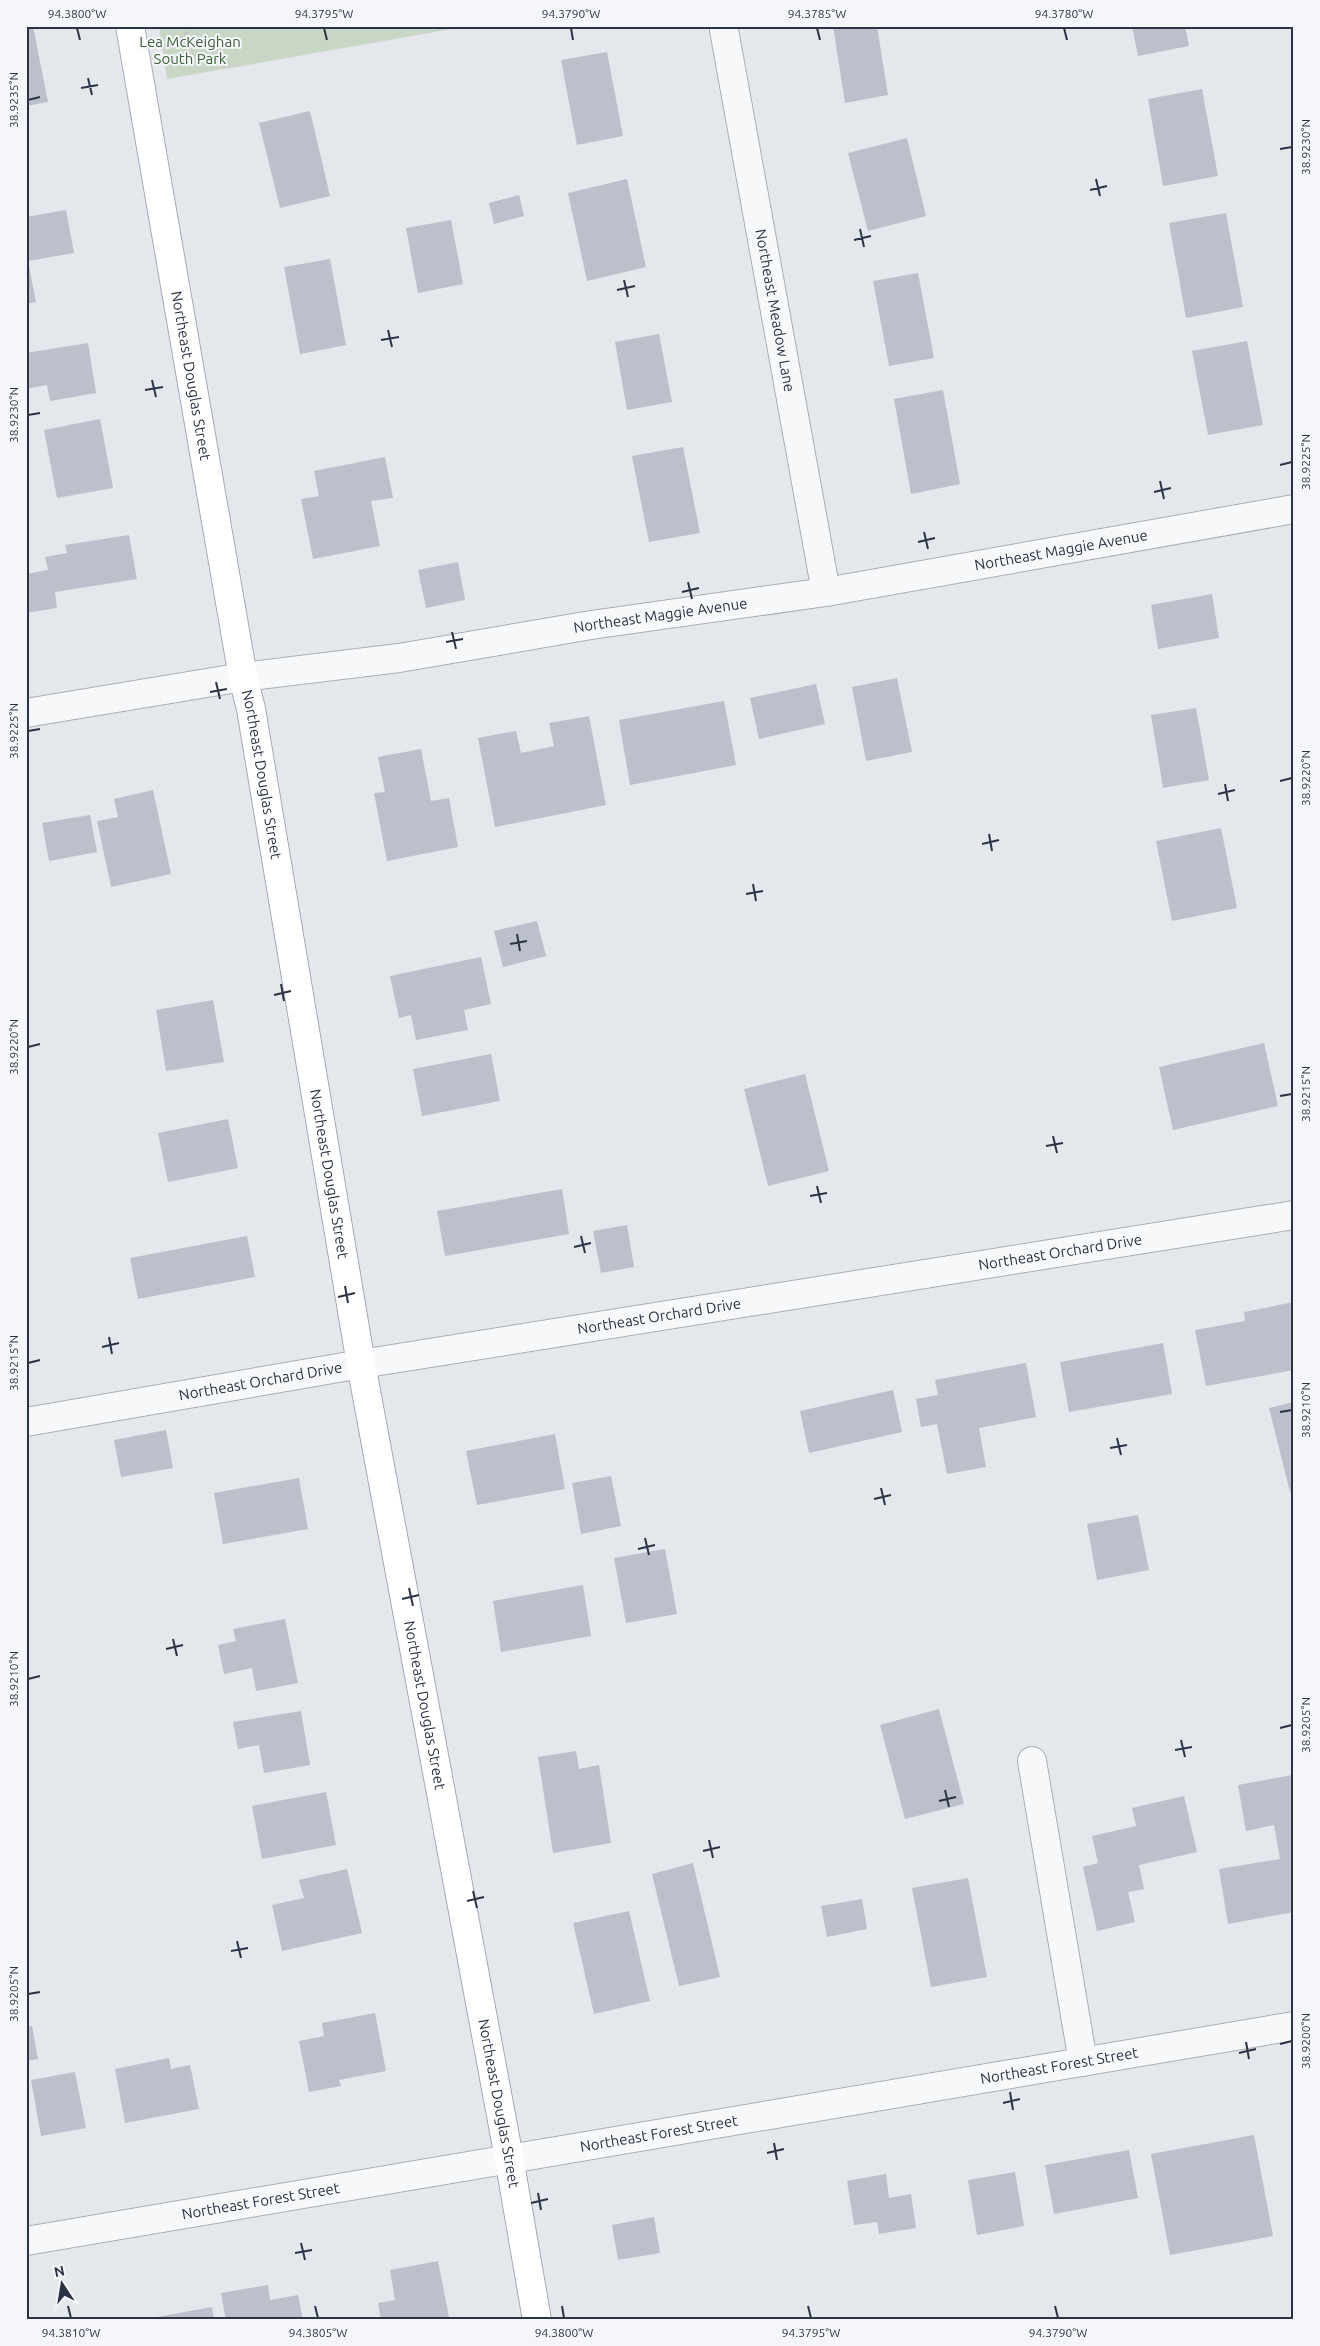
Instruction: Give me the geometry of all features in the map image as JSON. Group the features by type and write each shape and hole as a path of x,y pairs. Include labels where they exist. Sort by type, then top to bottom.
{"main road":[{"name":"Northeast Douglas Street","path":"130,26 251,709 361,1364 509,2158 537,2320"}],"street":[{"name":"Northeast Meadow Lane","path":"724,30 826,592"},
{"name":"Northeast Maggie Avenue","path":"26,713 244,677 399,658 591,625 826,592 1293,513"},
{"name":"Northeast Orchard Drive","path":"26,1422 361,1364 1294,1215"},
{"path":"1032,1760 1083,2062"},
{"name":"Northeast Forest Street","path":"26,2241 1294,2026"}],"path":[{"path":"179,40 194,26"}],"green space":[{"name":"Lea McKeighan South Park","path":"159,26 469,26 167,79"}],"building":[{"path":"26,26 33,26 48,102 26,106"},
{"path":"833,26 877,26 888,95 845,103"},
{"path":"1132,26 1185,26 1189,46 1138,56"},
{"path":"607,52 623,136 577,145 561,60"},
{"path":"1202,89 1218,176 1163,186 1148,99"},
{"path":"310,111 330,196 280,208 259,123"},
{"path":"907,138 926,216 868,231 848,153"},
{"path":"627,179 646,267 587,281 568,193"},
{"path":"519,195 524,216 494,224 489,203"},
{"path":"66,210 74,253 28,261 36,302 26,304 26,217"},
{"path":"1226,213 1243,307 1186,318 1169,223"},
{"path":"451,220 463,284 418,293 406,228"},
{"path":"330,259 346,345 300,354 284,267"},
{"path":"918,273 934,358 889,366 873,281"},
{"path":"659,334 672,402 627,410 615,342"},
{"path":"1247,341 1263,425 1208,435 1192,351"},
{"path":"88,343 96,393 50,401 47,385 26,389 26,353"},
{"path":"943,390 960,484 911,494 894,399"},
{"path":"100,419 113,488 57,498 44,430"},
{"path":"683,447 700,533 649,542 632,456"},
{"path":"385,457 393,498 371,501 380,546 313,559 301,499 319,496 314,471"},
{"path":"129,535 137,579 55,592 57,608 26,613 26,574 48,570 45,557 67,553 65,545"},
{"path":"458,562 465,600 426,608 418,570"},
{"path":"1212,594 1219,638 1158,649 1151,605"},
{"path":"897,678 912,752 866,761 852,687"},
{"path":"816,684 825,724 759,739 750,698"},
{"path":"724,701 736,765 630,785 619,720"},
{"path":"1196,708 1209,780 1163,788 1151,715"},
{"path":"589,716 606,805 495,827 478,738 516,731 521,753 554,746 549,723"},
{"path":"421,749 431,801 449,798 458,847 387,861 374,793 385,792 378,757"},
{"path":"153,790 171,874 111,887 97,821 118,817 114,799"},
{"path":"90,815 97,852 49,861 42,823"},
{"path":"1221,828 1237,908 1172,921 1156,841"},
{"path":"537,921 546,956 503,967 494,931"},
{"path":"481,957 491,1004 464,1010 468,1030 416,1040 411,1015 399,1018 390,976"},
{"path":"213,1000 224,1062 166,1071 156,1010"},
{"path":"1264,1043 1278,1106 1173,1130 1159,1067"},
{"path":"491,1054 500,1101 422,1116 413,1069"},
{"path":"805,1074 829,1171 768,1186 744,1089"},
{"path":"228,1119 238,1168 168,1182 158,1133"},
{"path":"562,1189 569,1234 445,1256 437,1211"},
{"path":"627,1225 634,1267 601,1273 593,1231"},
{"path":"247,1236 255,1277 138,1299 130,1258"},
{"path":"1294,1302 1294,1370 1206,1386 1195,1330 1245,1321 1244,1312"},
{"path":"1163,1343 1172,1394 1069,1412 1060,1362"},
{"path":"1026,1363 1036,1417 979,1428 986,1467 947,1474 937,1424 921,1427 916,1399 938,1395 935,1380"},
{"path":"893,1390 902,1432 809,1453 800,1411"},
{"path":"1294,1402 1294,1491 1290,1492 1269,1408"},
{"path":"166,1430 173,1468 121,1477 114,1440"},
{"path":"555,1434 565,1489 477,1505 466,1451"},
{"path":"611,1476 621,1526 581,1534 572,1483"},
{"path":"299,1478 308,1529 223,1544 214,1493"},
{"path":"1138,1515 1149,1570 1097,1580 1087,1524"},
{"path":"665,1549 677,1614 626,1623 614,1558"},
{"path":"583,1585 591,1636 501,1652 493,1601"},
{"path":"285,1619 298,1683 256,1691 252,1668 224,1674 218,1645 236,1641 233,1629"},
{"path":"939,1709 964,1804 905,1819 880,1725"},
{"path":"301,1711 310,1765 264,1773 259,1745 238,1749 233,1722"},
{"path":"576,1751 579,1769 599,1765 611,1843 553,1853 538,1757"},
{"path":"1292,1775 1294,1912 1228,1924 1219,1869 1280,1859 1274,1825 1246,1831 1238,1785"},
{"path":"326,1792 336,1845 262,1859 252,1806"},
{"path":"1184,1796 1197,1852 1139,1865 1144,1889 1128,1892 1135,1922 1097,1931 1083,1867 1098,1863 1092,1836 1136,1826 1132,1808"},
{"path":"693,1863 720,1977 679,1986 652,1874"},
{"path":"347,1869 362,1933 282,1951 272,1905 304,1898 299,1880"},
{"path":"968,1878 987,1977 931,1987 912,1888"},
{"path":"862,1899 867,1929 827,1937 821,1906"},
{"path":"629,1911 650,2001 594,2014 573,1923"},
{"path":"375,2013 386,2071 339,2080 341,2086 309,2092 299,2041 324,2036 322,2023"},
{"path":"32,2026 38,2059 26,2061 26,2027"},
{"path":"169,2058 171,2069 190,2065 199,2109 125,2123 115,2069"},
{"path":"75,2072 86,2128 41,2136 31,2080"},
{"path":"1254,2135 1273,2236 1170,2255 1151,2154"},
{"path":"1129,2150 1138,2198 1054,2214 1045,2165"},
{"path":"1015,2172 1024,2226 977,2235 968,2180"},
{"path":"886,2174 889,2198 911,2194 916,2228 879,2234 877,2222 854,2225 847,2181"},
{"path":"654,2217 660,2253 618,2260 612,2225"},
{"path":"438,2261 449,2317 431,2320 381,2320 378,2303 395,2300 390,2270"},
{"path":"268,2285 270,2300 298,2295 303,2320 226,2320 221,2293"},
{"path":"212,2307 214,2320 158,2320 157,2317"}]}
